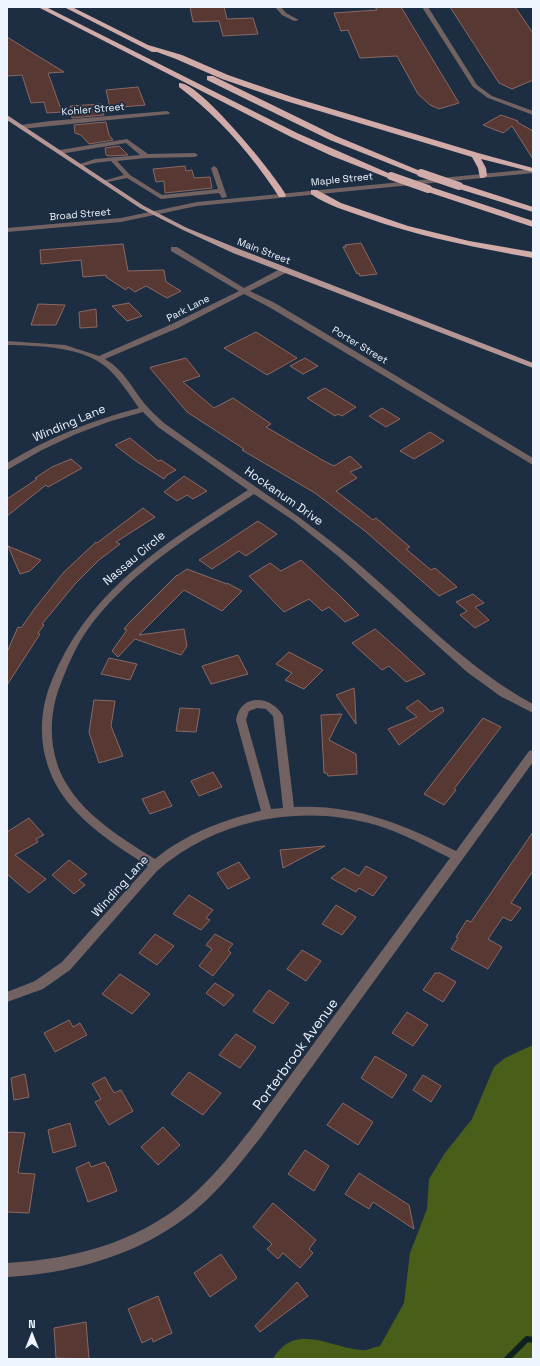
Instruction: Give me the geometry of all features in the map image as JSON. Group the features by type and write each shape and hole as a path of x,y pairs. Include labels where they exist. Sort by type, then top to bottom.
{"highway":[{"path":"41,7 313,144 391,176 533,224"},
{"path":"67,7 327,135 421,173 533,210"},
{"path":"148,47 179,57 225,77 272,94 475,156 533,170"},
{"path":"162,69 206,103 231,128 272,179 282,195"},
{"path":"475,156 482,168 483,176"},
{"path":"314,192 330,202 418,232 482,247 533,255"}],"main road":[{"name":"Main Street","path":"7,117 154,214 210,240 284,270 533,366"}],"street":[{"path":"278,7 284,14 296,20"},
{"path":"425,7 477,88 490,97 533,113"},
{"name":"Kohler Street","path":"21,127 50,123 167,113"},
{"path":"60,152 127,141 146,156"},
{"path":"80,165 146,156 195,155"},
{"path":"113,160 128,176 161,197 222,191"},
{"path":"214,168 226,201"},
{"name":"Maple Street","path":"154,214 178,207 226,201 533,170"},
{"path":"105,182 128,176"},
{"path":"170,196 178,207"},
{"name":"Broad Street","path":"7,230 104,222 154,214"},
{"name":"Porter Street","path":"174,249 224,280 312,328 533,462"},
{"name":"Park Lane","path":"99,359 175,326 284,270"},
{"name":"Hockanum Drive","path":"7,343 36,344 65,348 83,352 108,364 118,373 144,409 177,437 281,507 337,550 471,669 494,686 533,709"},
{"name":"Winding Lane","path":"7,467 40,448 76,431 112,418 144,409"},
{"name":"Nassau Circle","path":"155,865 114,839 97,826 80,809 61,783 53,767 47,745 47,720 50,698 61,669 73,645 89,620 110,596 133,573 160,552 255,489"},
{"path":"267,814 241,720 243,711 249,706 257,704 272,708 278,716 289,811"},
{"name":"Porterbrook Avenue","path":"7,1270 57,1266 88,1259 118,1248 159,1228 197,1200 217,1180 256,1133 533,754"},
{"name":"Winding Lane","path":"7,997 39,985 66,966 155,865 175,851 199,838 237,822 267,814 289,811 332,812 370,819 411,834 458,856"}],"green space":[{"path":"533,1045 533,1359 273,1359 282,1348 292,1341 302,1339 325,1342 361,1350 380,1346 404,1303 410,1253 427,1209 429,1179 445,1153 472,1119 494,1067 505,1058"}],"building":[{"path":"190,7 224,7 227,19 253,18 258,34 223,36 219,21 193,22"},
{"path":"375,7 401,7 459,103 439,109 430,105 418,94 397,56 360,58 348,30 341,31 334,13 377,10"},
{"path":"450,7 515,7 533,33 533,80 512,89 499,83"},
{"path":"7,37 64,72 48,73 62,112 47,113 44,102 31,103 22,75 7,76"},
{"path":"138,87 145,105 110,108 106,90"},
{"path":"101,104 104,115 72,118 70,106"},
{"path":"501,115 518,121 517,122 533,131 533,159 512,126 503,133 483,125"},
{"path":"106,122 109,135 113,140 89,144 81,135 75,133 74,125"},
{"path":"119,146 128,155 106,155 105,148"},
{"path":"185,166 186,171 192,170 194,178 210,177 212,188 165,193 164,181 156,182 153,169"},
{"path":"361,243 377,274 360,276 359,273 357,274 343,247 346,247 345,245"},
{"path":"123,244 128,271 164,270 166,282 181,291 167,298 146,286 135,292 128,287 126,290 106,277 106,275 83,277 81,260 41,264 40,250"},
{"path":"129,303 142,316 127,321 112,306"},
{"path":"38,304 65,305 56,325 31,325"},
{"path":"96,309 97,327 80,328 79,312"},
{"path":"256,332 297,358 267,375 224,348"},
{"path":"186,358 200,376 183,382 214,408 233,398 271,424 266,427 334,466 350,456 362,467 350,472 357,478 336,491 373,520 376,518 410,547 406,549 431,570 435,568 457,587 439,596 365,531 315,493 242,450 244,449 187,412 150,368"},
{"path":"305,358 318,366 303,374 290,366"},
{"path":"325,388 356,407 342,416 338,414 335,416 307,398"},
{"path":"382,408 400,419 386,427 369,416"},
{"path":"430,432 444,441 414,459 400,451"},
{"path":"130,438 158,461 161,460 176,470 167,475 164,479 133,459 115,445"},
{"path":"71,459 82,468 48,487 46,485 7,516 7,499 52,467"},
{"path":"184,476 207,491 193,499 187,495 177,501 164,492"},
{"path":"143,508 155,517 116,542 120,544 99,560 75,584 42,624 44,625 38,633 40,634 7,685 7,652 18,627 21,628 64,572 96,542 97,543"},
{"path":"258,521 277,534 246,556 239,551 212,569 199,560"},
{"path":"8,546 41,560 30,571 20,574"},
{"path":"301,560 359,615 345,622 329,607 322,611 309,599 284,612 249,576 270,563 281,571"},
{"path":"187,569 227,583 242,591 222,611 184,590 139,635 184,629 187,646 181,655 135,639 118,657 112,651 127,630 124,629 177,575"},
{"path":"473,594 484,603 475,607 489,620 475,628 460,615 467,611 456,602"},
{"path":"375,629 425,674 406,682 389,666 382,670 352,643"},
{"path":"289,652 323,670 304,689 285,680 292,673 276,664"},
{"path":"238,655 248,674 211,684 202,666"},
{"path":"109,658 137,664 130,680 101,674"},
{"path":"354,688 355,699 356,724 336,695"},
{"path":"94,700 115,701 111,726 123,756 99,763 89,732"},
{"path":"418,700 431,712 442,707 444,711 399,745 388,729 417,717 406,708"},
{"path":"180,708 200,709 196,732 176,731"},
{"path":"342,714 329,740 356,754 357,774 328,776 327,773 324,773 321,715"},
{"path":"483,718 501,727 454,789 456,790 444,805 424,794"},
{"path":"213,772 222,787 199,796 191,781"},
{"path":"164,791 172,806 150,814 142,799"},
{"path":"29,818 44,835 36,839 38,842 15,855 46,879 29,893 7,874 7,832"},
{"path":"533,832 533,871 511,903 521,908 511,921 503,917 488,939 502,947 488,969 451,949 458,938 456,937 467,920 471,922"},
{"path":"325,846 283,868 280,850"},
{"path":"69,860 87,874 79,880 85,885 74,894 52,875"},
{"path":"239,862 250,878 228,889 217,873"},
{"path":"366,866 387,877 373,896 359,888 356,892 331,878 344,868 359,876"},
{"path":"189,895 213,910 206,918 210,920 201,930 173,914"},
{"path":"336,905 356,917 342,935 322,924"},
{"path":"155,934 174,946 157,965 139,953"},
{"path":"215,934 233,944 228,950 231,953 213,976 199,966 212,949 206,945"},
{"path":"302,950 321,961 306,981 287,969"},
{"path":"435,973 440,973 456,982 443,1002 423,990"},
{"path":"120,974 150,994 132,1014 102,994"},
{"path":"215,983 234,995 224,1006 206,993"},
{"path":"269,990 289,1003 273,1024 253,1011"},
{"path":"407,1012 428,1025 413,1046 392,1033"},
{"path":"69,1020 73,1027 80,1023 87,1035 55,1052 44,1033"},
{"path":"236,1034 256,1047 240,1068 219,1055"},
{"path":"375,1056 407,1075 392,1098 361,1078"},
{"path":"189,1072 221,1093 203,1115 171,1094"},
{"path":"25,1074 29,1097 14,1100 11,1078"},
{"path":"423,1075 441,1086 431,1102 413,1090"},
{"path":"105,1077 114,1093 121,1090 133,1111 109,1125 95,1102 101,1099 92,1084"},
{"path":"343,1103 373,1122 358,1145 327,1125"},
{"path":"70,1123 76,1146 53,1153 48,1130"},
{"path":"163,1127 180,1145 158,1165 141,1147"},
{"path":"7,1133 25,1133 18,1173 35,1174 29,1213 7,1212"},
{"path":"305,1150 329,1166 314,1191 288,1174"},
{"path":"89,1162 91,1167 105,1162 107,1167 108,1166 117,1191 88,1202 76,1168"},
{"path":"359,1173 409,1205 414,1229 373,1202 369,1209 345,1194"},
{"path":"273,1203 316,1240 309,1249 313,1253 300,1268 283,1253 278,1259 267,1249 272,1244 253,1227"},
{"path":"221,1254 237,1278 210,1297 194,1273"},
{"path":"297,1282 308,1296 260,1332 255,1326"},
{"path":"158,1296 172,1333 153,1342 152,1338 142,1343 128,1309"},
{"path":"86,1322 89,1359 56,1358 54,1328"}],"waterway":[{"path":"507,1359 527,1339 533,1340"}]}
